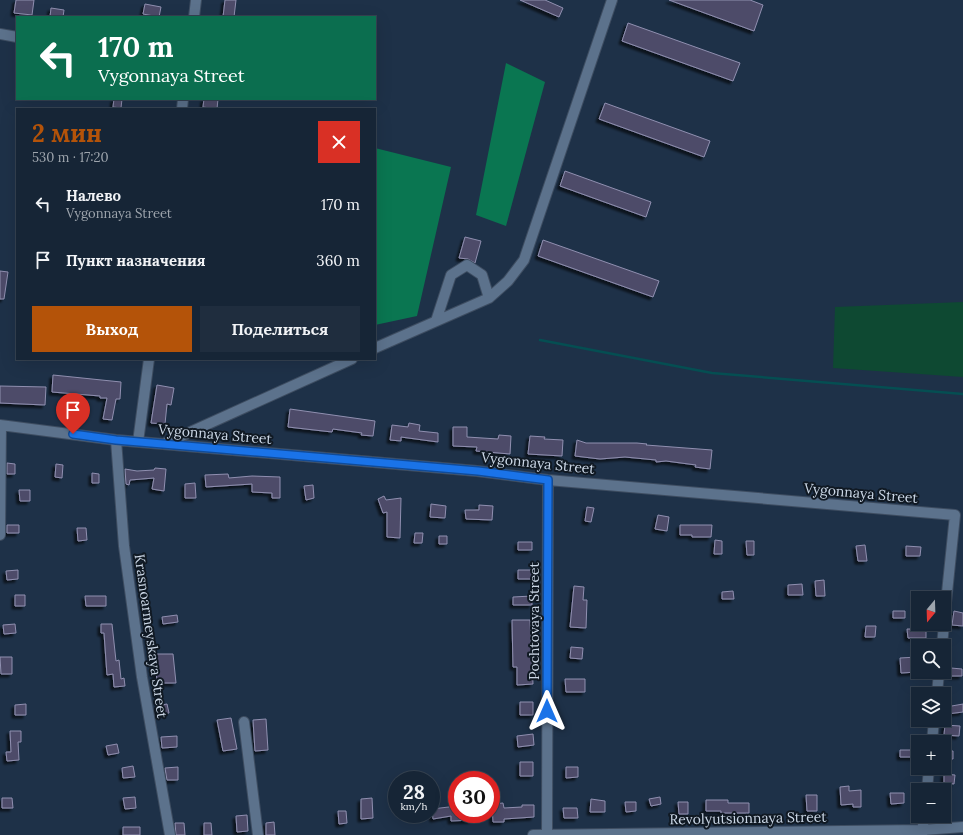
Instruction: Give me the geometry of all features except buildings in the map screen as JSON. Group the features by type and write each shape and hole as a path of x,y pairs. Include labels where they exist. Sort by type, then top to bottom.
{"street":[{"path":"194,16 196,0"},
{"path":"376,348 489,298 508,281 524,260 612,0"},
{"path":"0,34 16,37"},
{"path":"436,321 451,275 467,265 482,275 489,298"},
{"path":"138,442 149,360"},
{"path":"164,444 350,360"},
{"path":"0,535 1,425"},
{"name":"Vygonnaya Street","path":"1,425 116,440 478,471 548,480 955,515 947,591"},
{"name":"Krasnoarmeyskaya Street","path":"116,440 125,554 142,677 170,835"},
{"name":"Pochtovaya Street","path":"547,834 548,480"},
{"path":"244,722 258,835"},
{"name":"Revolyutsionnaya Street","path":"533,835 923,832 963,827"}],"green space":[{"path":"506,63 545,82 506,226 476,215"},
{"path":"376,148 451,167 417,316 376,325"},
{"path":"963,302 963,377 833,368 835,307"}],"waterway":[{"path":"540,340 712,373 963,394"}],"route":[{"path":"73,434 116,440 478,471 548,480 547,711"}]}
